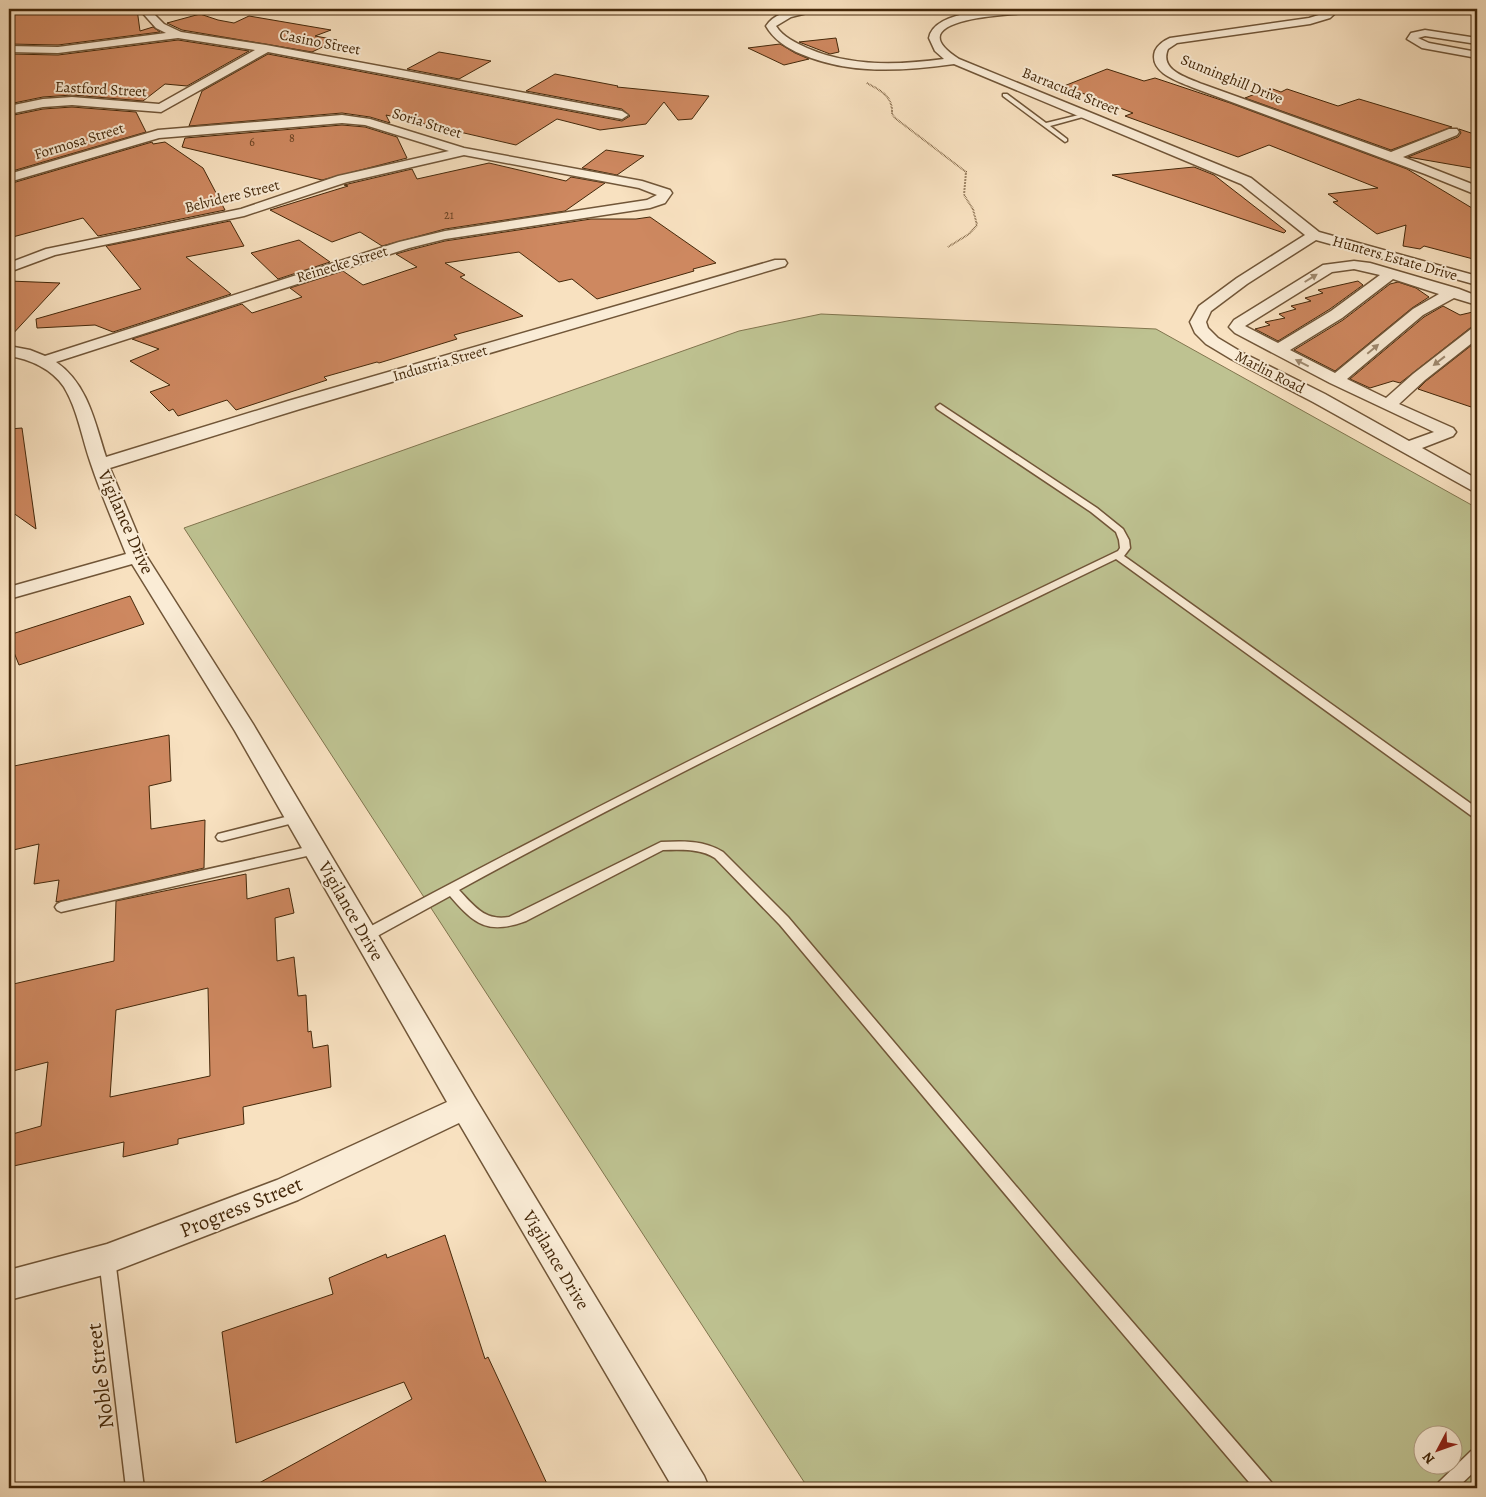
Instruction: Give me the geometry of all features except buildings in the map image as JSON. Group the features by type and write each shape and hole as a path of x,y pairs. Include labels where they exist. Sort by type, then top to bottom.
{"street":[{"path":"144,9 160,26 178,35"},
{"path":"811,9 786,15 775,21 771,26 787,42 801,50 854,65 915,67 955,61"},
{"name":"Barracuda Street","path":"1055,9 967,17 940,26 935,33 936,46 955,61 1246,181 1267,195 1314,235"},
{"name":"Sunninghill Drive","path":"1335,9 1326,16 1310,21 1176,40 1167,43 1161,50 1159,58 1162,66 1170,73 1198,86 1391,157 1477,191"},
{"path":"1477,42 1425,33 1415,35 1412,39 1433,48 1477,55"},
{"name":"Casino Street","path":"9,49 58,50 178,35 266,48 622,115"},
{"name":"Eastford Street","path":"9,110 43,102 72,101 161,108 266,48"},
{"path":"158,134 161,108"},
{"name":"Soria Street","path":"158,134 318,120 353,120 366,122 462,151 642,185 665,193 660,200 650,204"},
{"path":"1391,157 1453,132"},
{"name":"Formosa Street","path":"9,178 158,134"},
{"name":"Belvidere Street","path":"9,268 51,252 244,212 342,179 462,151"},
{"name":"Reinecke Street","path":"44,361 404,245 445,235 650,204"},
{"name":"Hunters Estate Drive","path":"1314,235 1477,281"},
{"name":"Marlin Road","path":"1314,235 1242,280 1204,309 1198,322 1201,330 1212,341 1237,356 1319,398 1477,486"},
{"name":"Industria Street","path":"100,465 294,405 780,263"},
{"path":"1408,447 1436,438 1447,432 1336,380 1278,350 1241,330 1238,327 1239,323 1328,268 1354,265 1370,267 1477,300"},
{"path":"1278,350 1341,314 1392,274"},
{"path":"1336,380 1418,312 1454,292"},
{"path":"1388,405 1419,377 1477,332"},
{"name":"Vigilance Drive","path":"9,351 24,353 44,361 71,385 82,408 100,465 137,556 245,728 365,936 692,1488"},
{"path":"9,593 137,556"},
{"name":"Progress Street","path":"9,1285 107,1259 288,1190 465,1106"}],"lane":[{"path":"1004,95 1064,140"},
{"path":"1044,125 1087,115"},
{"path":"365,936 451,889 714,753 930,645 1118,556 1125,548 1120,531 1094,510 940,407"},
{"path":"1118,556 1477,814"},
{"path":"222,837 297,818"},
{"path":"451,889 482,920 499,925 510,924 661,846 687,844 711,850 719,855 784,921 1104,1301 1265,1488"},
{"path":"61,907 316,850"},
{"name":"Noble Street","path":"107,1259 135,1488"},
{"path":"1445,1488 1477,1457"}],"path":[{"path":"854,65 861,80 890,98 893,106 892,114 901,124 966,172 964,195 973,209 978,225 969,234 948,247"}],"green space":[{"path":"821,314 1156,329 1477,508 1477,1488 808,1488 184,528 739,331"}]}
